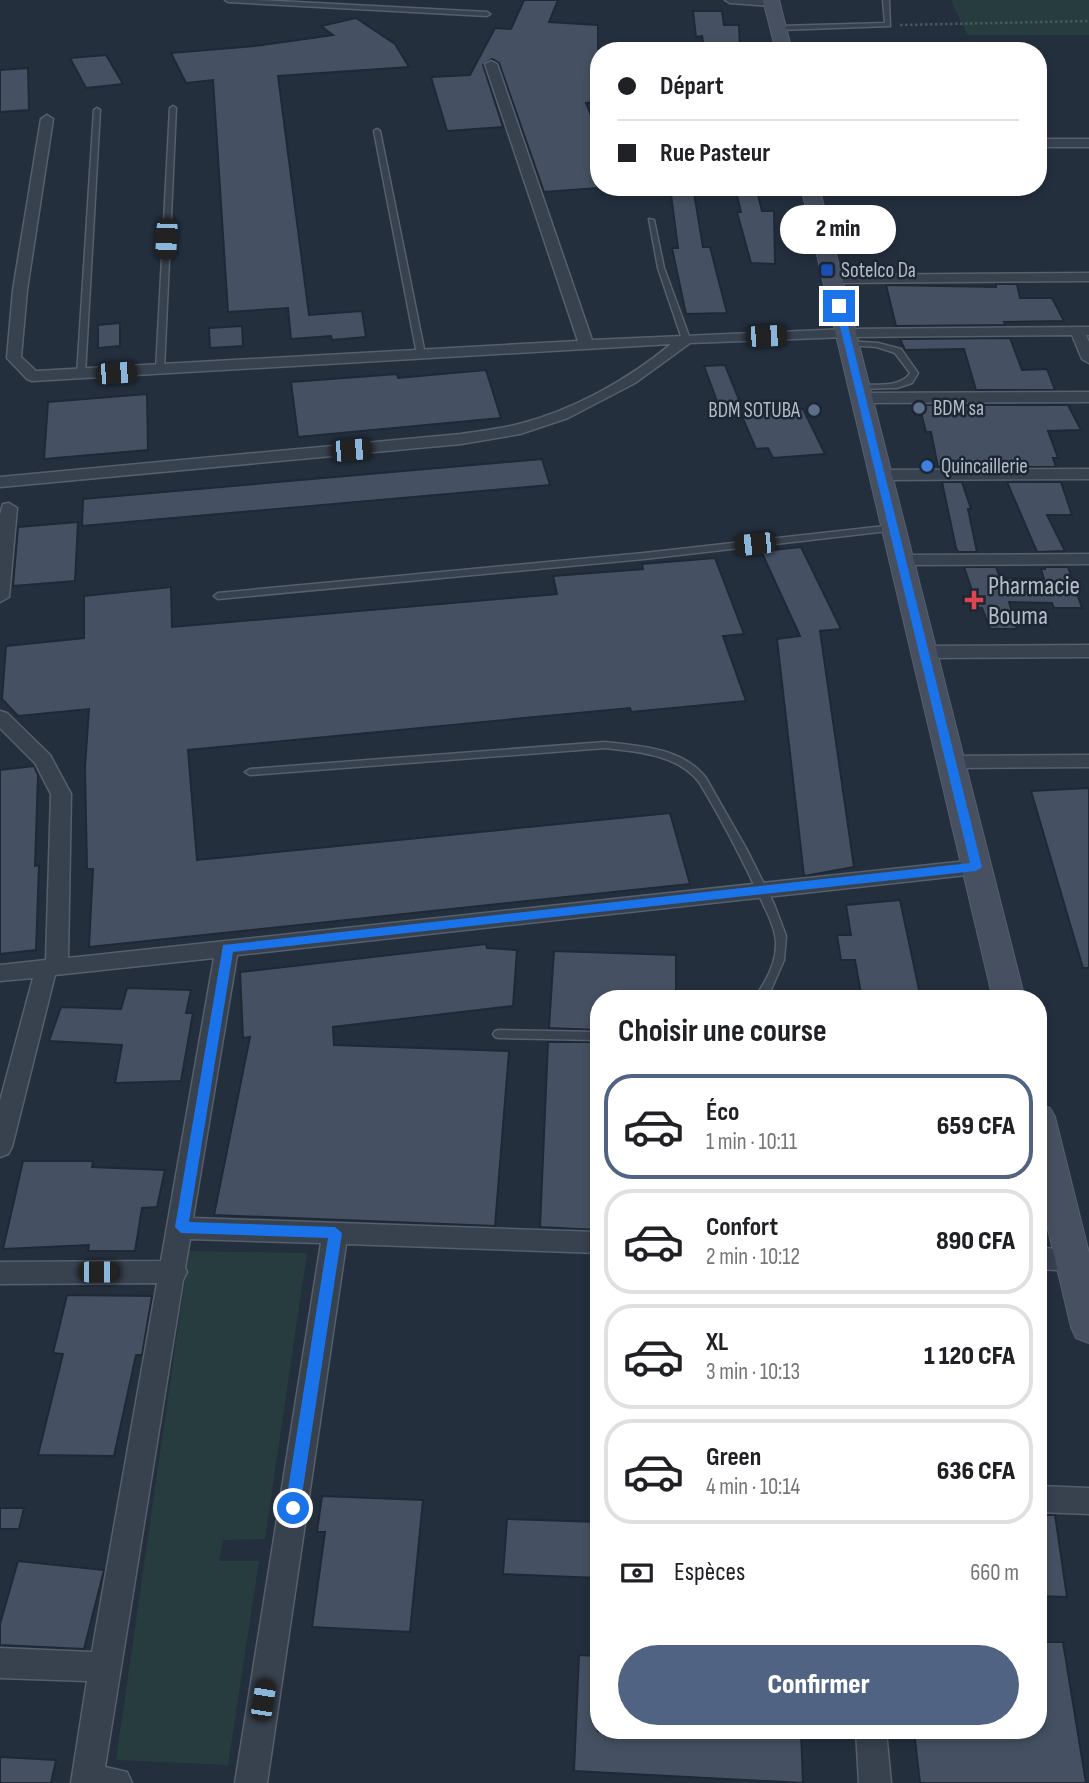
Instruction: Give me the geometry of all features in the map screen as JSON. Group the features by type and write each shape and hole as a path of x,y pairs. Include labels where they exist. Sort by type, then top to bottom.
{"main road":[{"path":"772,1 782,42"},
{"path":"812,196 1007,990"},
{"path":"1047,1154 1089,1327"}],"street":[{"path":"730,0 772,1"},
{"path":"491,64 586,344"},
{"path":"47,118 20,290 14,358 32,376 686,339 847,338 1083,331 1089,359"},
{"path":"1047,143 1089,143"},
{"path":"833,279 1089,277"},
{"path":"0,482 461,439 521,429 570,413 667,356 686,339"},
{"path":"860,393 1089,397"},
{"path":"881,475 1089,474"},
{"path":"0,597 9,508"},
{"path":"901,560 1089,559"},
{"path":"924,652 1089,651"},
{"path":"0,718 43,760 61,794 52,967 0,1147"},
{"path":"951,762 1089,761"},
{"path":"0,973 976,867"},
{"path":"96,1782 104,1667 174,1272 227,948"},
{"path":"181,1227 590,1242"},
{"path":"250,1783 335,1233"},
{"path":"1047,1258 1073,1259"},
{"path":"0,1273 174,1272"},
{"path":"1047,1499 1089,1501"},
{"path":"0,1664 104,1667"},
{"path":"872,1739 875,1783"}],"lane":[{"path":"228,0 487,15"},
{"path":"780,28 888,25 886,0"},
{"path":"160,370 173,108"},
{"path":"80,374 97,110"},
{"path":"377,131 421,354"},
{"path":"651,220 661,268 686,339"},
{"path":"847,338 898,351 914,373 909,381 860,393"},
{"path":"218,596 644,556 894,528"},
{"path":"250,772 606,746 660,751 698,772 763,890 781,936 778,966 766,990"},
{"path":"499,1034 590,1036"}],"path":[{"path":"888,25 1089,21"}],"green space":[{"path":"951,0 1089,0 1089,35 967,35"},
{"path":"189,1251 307,1253 265,1539 223,1540 219,1561 259,1561 228,1765 116,1760"}],"building":[{"path":"524,0 558,0 549,22 598,25 598,42 590,42 590,103 586,103 590,113 590,189 544,192 499,63 492,59 483,65 503,127 447,131 431,77 470,75 495,28 511,29"},
{"path":"693,11 722,11 724,25 739,25 740,42 703,42 702,36 696,37"},
{"path":"356,18 395,44 409,67 278,76 309,315 362,311 366,337 291,339 288,308 228,312 213,80 186,83 171,53 255,46 333,35 321,26"},
{"path":"106,55 123,84 86,88 70,58"},
{"path":"28,68 29,110 0,112 0,70"},
{"path":"671,196 694,196 703,247 710,247 727,313 686,314 672,248 678,248"},
{"path":"737,196 758,196 762,211 774,211 775,264 751,263 737,212 741,212"},
{"path":"996,284 1017,284 1020,298 1052,298 1064,321 1004,322 1005,325 896,326 886,285 996,287"},
{"path":"120,323 120,346 98,348 98,325"},
{"path":"242,326 243,346 210,348 209,328"},
{"path":"1010,338 1022,370 1047,369 1055,390 976,390 964,349 905,350 900,339"},
{"path":"725,365 742,407 720,409 704,366"},
{"path":"486,370 501,418 298,437 291,382 397,374 398,378"},
{"path":"147,394 148,450 44,459 48,402"},
{"path":"919,405 1068,405 1081,430 1048,431 1058,458 1053,458 1056,467 938,467 931,432 926,432"},
{"path":"803,409 825,454 773,458 768,448 756,449 741,414"},
{"path":"542,459 550,485 82,526 83,499"},
{"path":"942,482 962,482 971,509 968,509 977,552 958,552 956,548"},
{"path":"1007,482 1061,482 1072,515 1047,515 1065,551 1037,552"},
{"path":"78,522 75,581 13,586 18,527"},
{"path":"801,547 841,629 820,631 854,867 804,876 777,639 800,636 761,551"},
{"path":"715,558 744,634 723,636 746,701 631,712 630,708 188,750 197,860 670,813 690,884 89,947 93,869 87,869 85,767 89,709 18,716 2,699 6,646 84,638 84,596 171,587 172,627 557,594 553,576 643,569 642,564"},
{"path":"964,567 996,567 1000,578 1044,579 1041,569 1045,569 1044,567 1068,567 1082,608 1054,608 1052,603 1009,602 1017,629 990,629 982,608 978,608"},
{"path":"34,766 38,775 35,866 39,865 36,950 0,954 0,770"},
{"path":"1089,788 1089,968 1083,968 1031,791"},
{"path":"900,900 919,990 860,990 855,960 841,960 837,935 851,935 846,905"},
{"path":"486,944 487,948 517,950 513,1006 333,1027 334,1045 509,1051 495,1226 214,1215 250,1037 243,1038 240,972"},
{"path":"554,951 676,955 676,990 590,990 590,1030 549,1028"},
{"path":"127,988 191,990 186,1013 193,1013 181,1081 115,1083 122,1045 49,1041 61,1007 121,1009"},
{"path":"548,1042 590,1042 590,1230 540,1227"},
{"path":"23,1161 93,1161 92,1167 165,1170 157,1207 142,1208 135,1251 88,1251 89,1245 3,1249"},
{"path":"67,1295 152,1296 142,1355 136,1355 114,1456 38,1455 63,1354 53,1353"},
{"path":"322,1496 423,1500 410,1632 312,1627 325,1532 317,1532"},
{"path":"0,1508 24,1508 19,1529 0,1529"},
{"path":"1047,1515 1055,1515 1067,1597 1047,1596"},
{"path":"507,1519 590,1522 590,1578 503,1574"},
{"path":"18,1561 104,1570 84,1649 0,1645 0,1624"},
{"path":"1047,1642 1063,1642 1086,1783 920,1783 915,1739 1047,1739"},
{"path":"579,1655 590,1656 590,1739 801,1739 803,1783 574,1771"},
{"path":"0,1757 56,1760 51,1783 0,1783"}],"place":[{"name":"Sotelco Da","path":"827,270"},
{"name":"BDM sa","path":"919,408"},
{"name":"BDM SOTUBA","path":"814,410"},
{"name":"Quincaillerie","path":"927,466"},
{"name":"Pharmacie Bouma","path":"974,600"}],"route":[{"path":"293,1508 335,1233 181,1227 227,948 976,867 839,306"}]}
